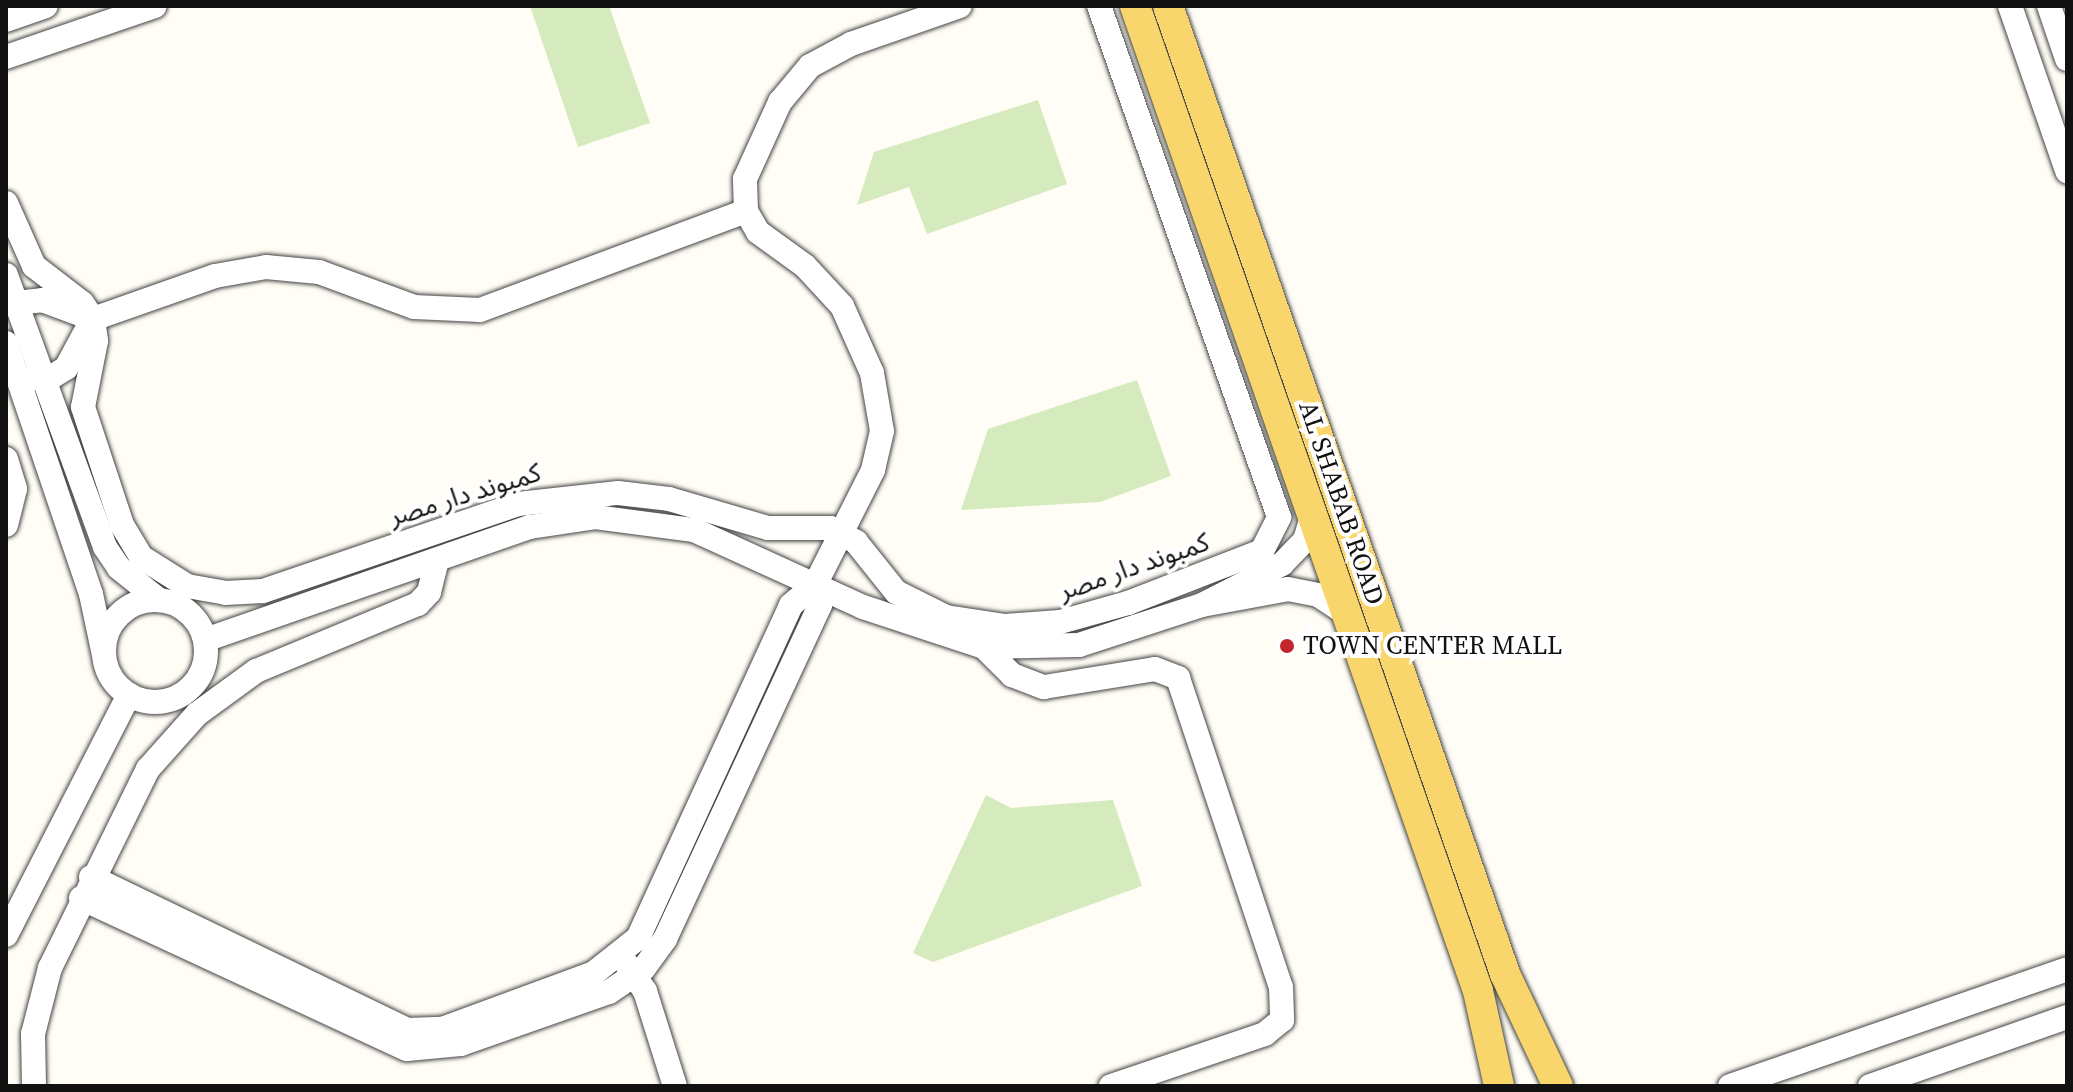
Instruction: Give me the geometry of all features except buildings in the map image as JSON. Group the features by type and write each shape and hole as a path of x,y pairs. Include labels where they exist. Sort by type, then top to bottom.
{"main road":[{"name":"AL SHABAB ROAD","path":"1135,6 1311,520 1347,614 1478,991 1499,1086"},
{"name":"AL SHABAB ROAD","path":"1168,6 1505,974 1558,1086"}],"street":[{"path":"6,20 46,6"},
{"path":"6,57 155,6"},
{"path":"86,888 407,1049 461,1044 609,992 629,966 665,939 820,605 815,585 879,451 882,411 872,373 825,284 766,241 746,211 745,179 780,102 810,66 851,44 960,6"},
{"name":"كمبوند دار مصر","path":"93,319 96,341 83,407 113,500 141,557 187,586 225,593 282,586 494,512 567,494 644,495 751,525 841,531 911,603 946,617 1005,626 1060,622 1128,603 1262,551 1277,530 1278,504 1099,6"},
{"path":"2010,6 2067,171"},
{"path":"2049,6 2067,59"},
{"path":"6,203 34,266 82,303 93,319"},
{"path":"16,374 43,379 66,368 93,319 226,273 266,267 319,272 414,307 480,310 746,211"},
{"path":"6,275 10,302 43,379 105,547 119,568 159,600 188,612 205,640 203,669 185,692 158,702 129,695 108,671 91,594 7,347"},
{"path":"10,302 62,305 93,319"},
{"path":"6,459 15,489 6,525"},
{"path":"205,640 530,527 628,517 694,530 925,631 984,647 1079,645 1202,605 1298,589 1347,614"},
{"path":"1202,605 1291,558 1311,520"},
{"path":"34,1086 39,1000 127,799 197,714 289,655 405,613 429,592 437,560"},
{"path":"104,655 105,637 125,609 159,600"},
{"path":"984,647 1012,675 1044,687 1155,669 1178,678 1281,987 1282,1020 1265,1034 1111,1086"},
{"path":"6,935 129,695"},
{"path":"629,966 675,1086"},
{"path":"1730,1086 2067,969"},
{"path":"1870,1086 2067,1017"}],"green space":[{"path":"530,6 609,6 650,123 578,147"},
{"path":"1038,100 1067,184 927,234 909,187 857,205 874,152"},
{"path":"1137,380 1171,476 1100,502 961,510 988,429"},
{"path":"986,795 1011,808 1113,800 1142,886 933,962 913,953"}],"place":[{"name":"TOWN CENTER MALL","path":"1287,646"}]}
